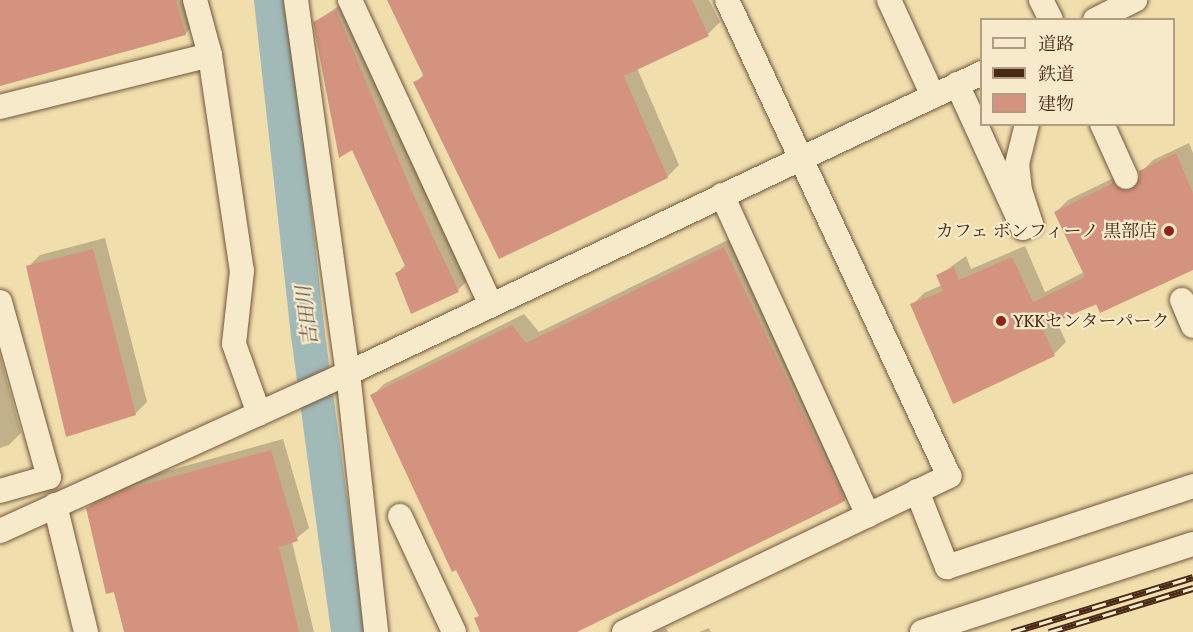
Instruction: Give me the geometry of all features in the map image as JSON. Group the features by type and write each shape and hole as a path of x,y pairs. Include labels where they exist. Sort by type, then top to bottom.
{"street":[{"path":"195,0 210,55 242,271 234,344 259,414"},
{"path":"296,0 376,632"},
{"path":"350,0 491,305"},
{"path":"624,632 949,476 727,0"},
{"path":"889,0 933,96"},
{"path":"1041,0 1051,18"},
{"path":"1099,18 1136,0"},
{"path":"0,107 210,55"},
{"path":"0,531 345,375 980,73"},
{"path":"957,84 1023,228 1031,224 1020,191 1017,164 1026,126"},
{"path":"1103,126 1126,177"},
{"path":"722,195 868,515"},
{"path":"1182,300 1193,326"},
{"path":"0,302 49,477 0,491"},
{"path":"917,491 946,567 1193,486"},
{"path":"55,505 86,632"},
{"path":"400,516 454,632"},
{"path":"922,632 1193,544"}],"building":[{"path":"0,0 176,0 186,35 0,86"},
{"path":"387,0 692,0 709,36 624,76 668,178 499,259 413,82 424,77"},
{"path":"336,10 413,194 459,292 411,314 395,273 406,268 352,150 339,158 313,22"},
{"path":"1176,153 1193,193 1193,270 1100,313 1096,304 1042,328 1055,356 953,404 910,304 943,291 936,275 954,267 959,280 1012,257 1033,302 1085,277 1054,212 1113,183 1124,191 1132,190 1140,179 1139,171"},
{"path":"724,247 845,501 577,632 480,632 474,618 479,616 456,570 452,572 370,395 512,325 526,343"},
{"path":"93,249 136,415 66,437 26,266"},
{"path":"271,450 298,541 279,547 299,632 124,632 114,592 106,594 86,508 124,490"}],"waterway":[{"name":"吉田川","path":"271,0 308,335 348,632"}],"railway":[{"path":"1012,632 1193,577"},
{"path":"1049,632 1193,588"}],"place":[{"name":"カフェ ボンフィーノ 黒部店","path":"1169,231"},
{"name":"YKKセンターパーク","path":"1001,321"}]}
